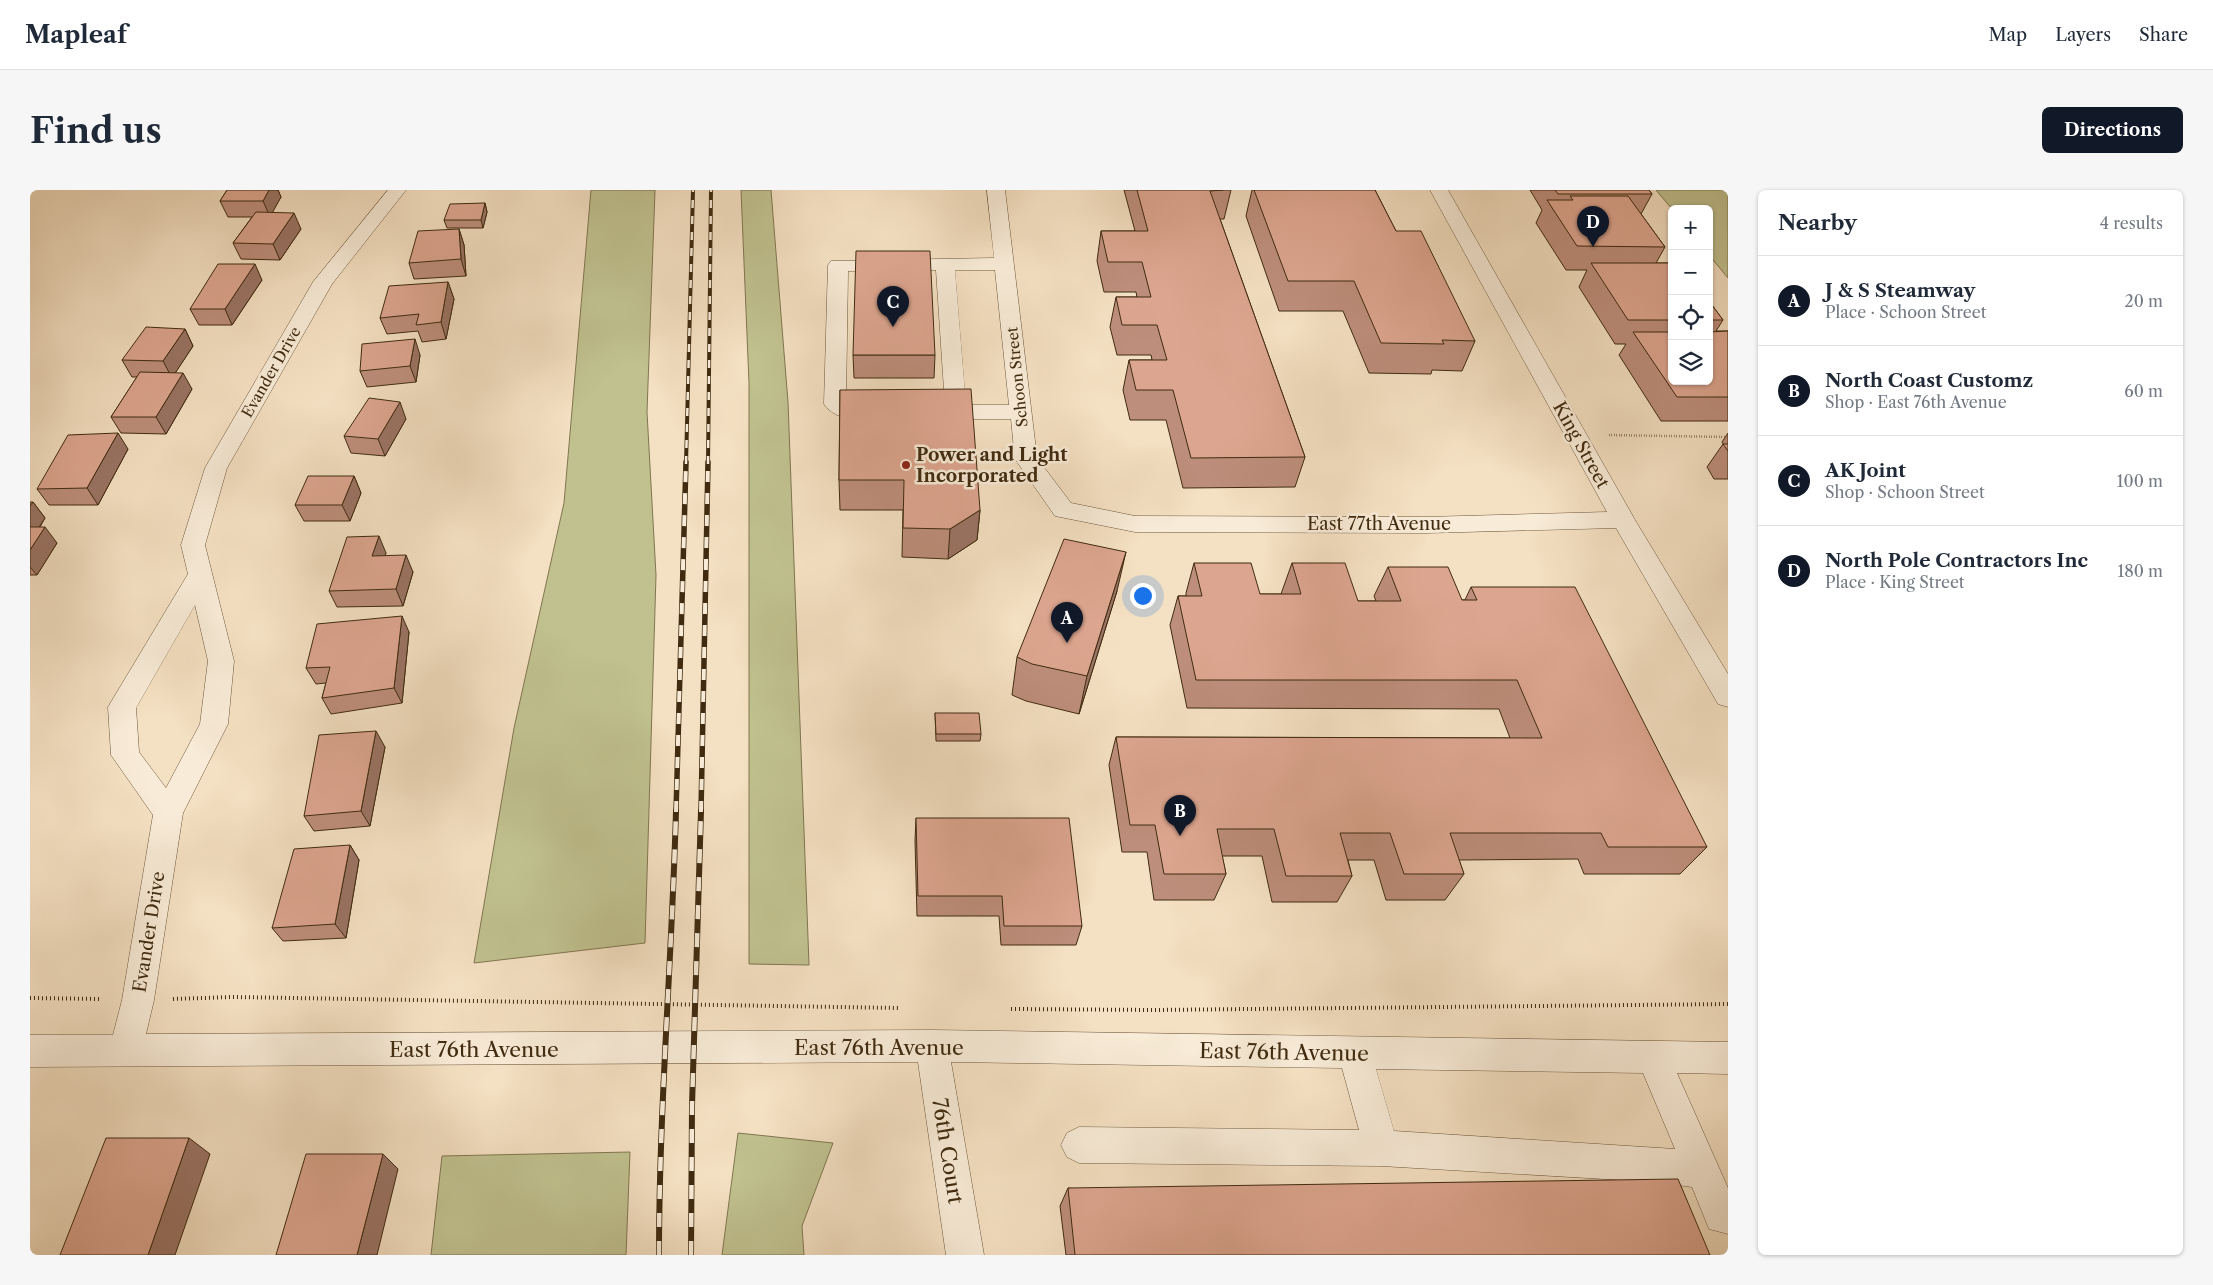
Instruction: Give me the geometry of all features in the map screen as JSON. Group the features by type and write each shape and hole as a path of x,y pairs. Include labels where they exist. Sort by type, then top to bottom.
{"street":[{"name":"Evander Drive","path":"125,1051 138,1000 168,813 214,724 221,661 193,545 216,468 323,282 397,190"},
{"name":"Schoon Street","path":"996,190 1026,459 1063,510 1135,524"},
{"name":"King Street","path":"1439,190 1623,520 1728,697"},
{"path":"944,264 956,412"},
{"path":"1005,264 838,265 835,404 852,412 1021,412"},
{"name":"East 77th Avenue","path":"1135,524 1426,525 1623,520"},
{"path":"168,813 125,755 122,707 200,574"},
{"name":"East 76th Avenue","path":"30,1051 932,1046 1728,1058"},
{"name":"76th Court","path":"932,1046 964,1255"},
{"path":"1355,1053 1381,1148"},
{"path":"1653,1057 1722,1216 1728,1216"},
{"path":"1079,1145 1381,1148 1656,1164 1701,1171"}],"path":[{"path":"1575,434 1728,437"},
{"path":"30,998 138,1000 232,998 909,1008"},
{"path":"1008,1009 1155,1010 1728,1004"}],"green space":[{"path":"591,190 655,190 647,412 656,575 645,943 474,963 514,728 564,503"},
{"path":"741,190 771,190 788,402 809,965 749,964 749,383"},
{"path":"1656,190 1728,190 1728,278 1713,260 1713,205 1669,205"},
{"path":"738,1133 833,1143 802,1226 804,1255 722,1255"},
{"path":"630,1152 626,1255 431,1255 442,1156"}],"building":[{"path":"227,190 269,190 263,201 220,201"},
{"path":"1137,190 1223,190 1210,191 1305,457 1191,458 1173,390 1136,390 1129,360 1167,360 1157,325 1122,325 1116,297 1151,297 1142,262 1108,262 1101,231 1148,231"},
{"path":"1254,190 1375,190 1396,231 1421,231 1475,341 1442,340 1444,344 1381,343 1354,281 1288,281"},
{"path":"1555,190 1649,190 1652,194 1558,194"},
{"path":"1570,196 1628,196 1665,247 1577,246 1547,200 1573,200"},
{"path":"485,203 481,220 444,220 450,204"},
{"path":"256,212 294,213 273,244 233,243"},
{"path":"459,229 461,259 409,263 418,231"},
{"path":"856,251 930,251 935,355 853,355"},
{"path":"1591,263 1668,263 1668,320 1628,320"},
{"path":"218,264 255,264 225,309 190,309"},
{"path":"448,282 441,322 416,325 419,314 380,318 389,286"},
{"path":"1713,306 1723,320 1713,320"},
{"path":"146,327 185,329 163,361 122,360"},
{"path":"1728,331 1728,397 1677,397 1669,385 1713,385 1713,332"},
{"path":"1633,332 1668,332 1668,384"},
{"path":"415,339 410,366 360,371 362,344"},
{"path":"140,372 183,373 156,417 111,417"},
{"name":"Power and Light Incorporated","path":"971,389 980,510 950,529 903,528 904,480 839,480 840,390"},
{"path":"369,398 400,402 378,439 344,436"},
{"path":"118,433 87,488 37,489 68,435"},
{"path":"1723,444 1728,444 1728,451"},
{"path":"308,476 354,476 342,505 295,505"},
{"path":"30,527 45,527 30,550"},
{"path":"379,536 372,556 406,555 396,589 329,591 347,537"},
{"path":"1064,539 1126,552 1087,676 1032,664 1017,657"},
{"path":"1194,563 1251,563 1260,594 1301,594 1292,563 1345,563 1358,601 1401,601 1388,567 1448,567 1462,600 1477,600 1471,587 1575,587 1707,847 1608,847 1601,833 1450,833 1464,874 1404,874 1390,833 1340,833 1352,876 1286,876 1274,829 1217,829 1226,874 1164,874 1155,825 1130,825 1116,737 1542,738 1517,680 1196,680 1178,596 1202,596"},
{"path":"402,616 394,688 322,698 330,667 306,668 317,624"},
{"path":"935,713 979,713 981,734 936,734"},
{"path":"376,731 361,811 304,816 319,735"},
{"path":"916,818 1069,818 1082,926 1004,926 1002,896 918,896"},
{"path":"350,845 335,924 272,928 294,849"},
{"path":"106,1138 189,1138 148,1255 60,1255"},
{"path":"306,1154 383,1154 357,1255 276,1255"},
{"path":"1678,1179 1710,1255 1075,1255 1068,1188"}],"railway":[{"path":"686,464 693,190"},
{"path":"708,464 711,190"},
{"path":"676,812 686,462"},
{"path":"701,812 708,462"},
{"path":"659,1255 663,1088 676,811"},
{"path":"691,1255 692,1106 701,811"}],"place":[{"name":"North Pole Contractors Inc","path":"1593,247"},
{"name":"AK Joint","path":"893,327"},
{"name":"Power and Light Incorporated","path":"906,465"},
{"name":"J & S Steamway","path":"1067,643"},
{"name":"North Coast Customz","path":"1180,836"}]}
